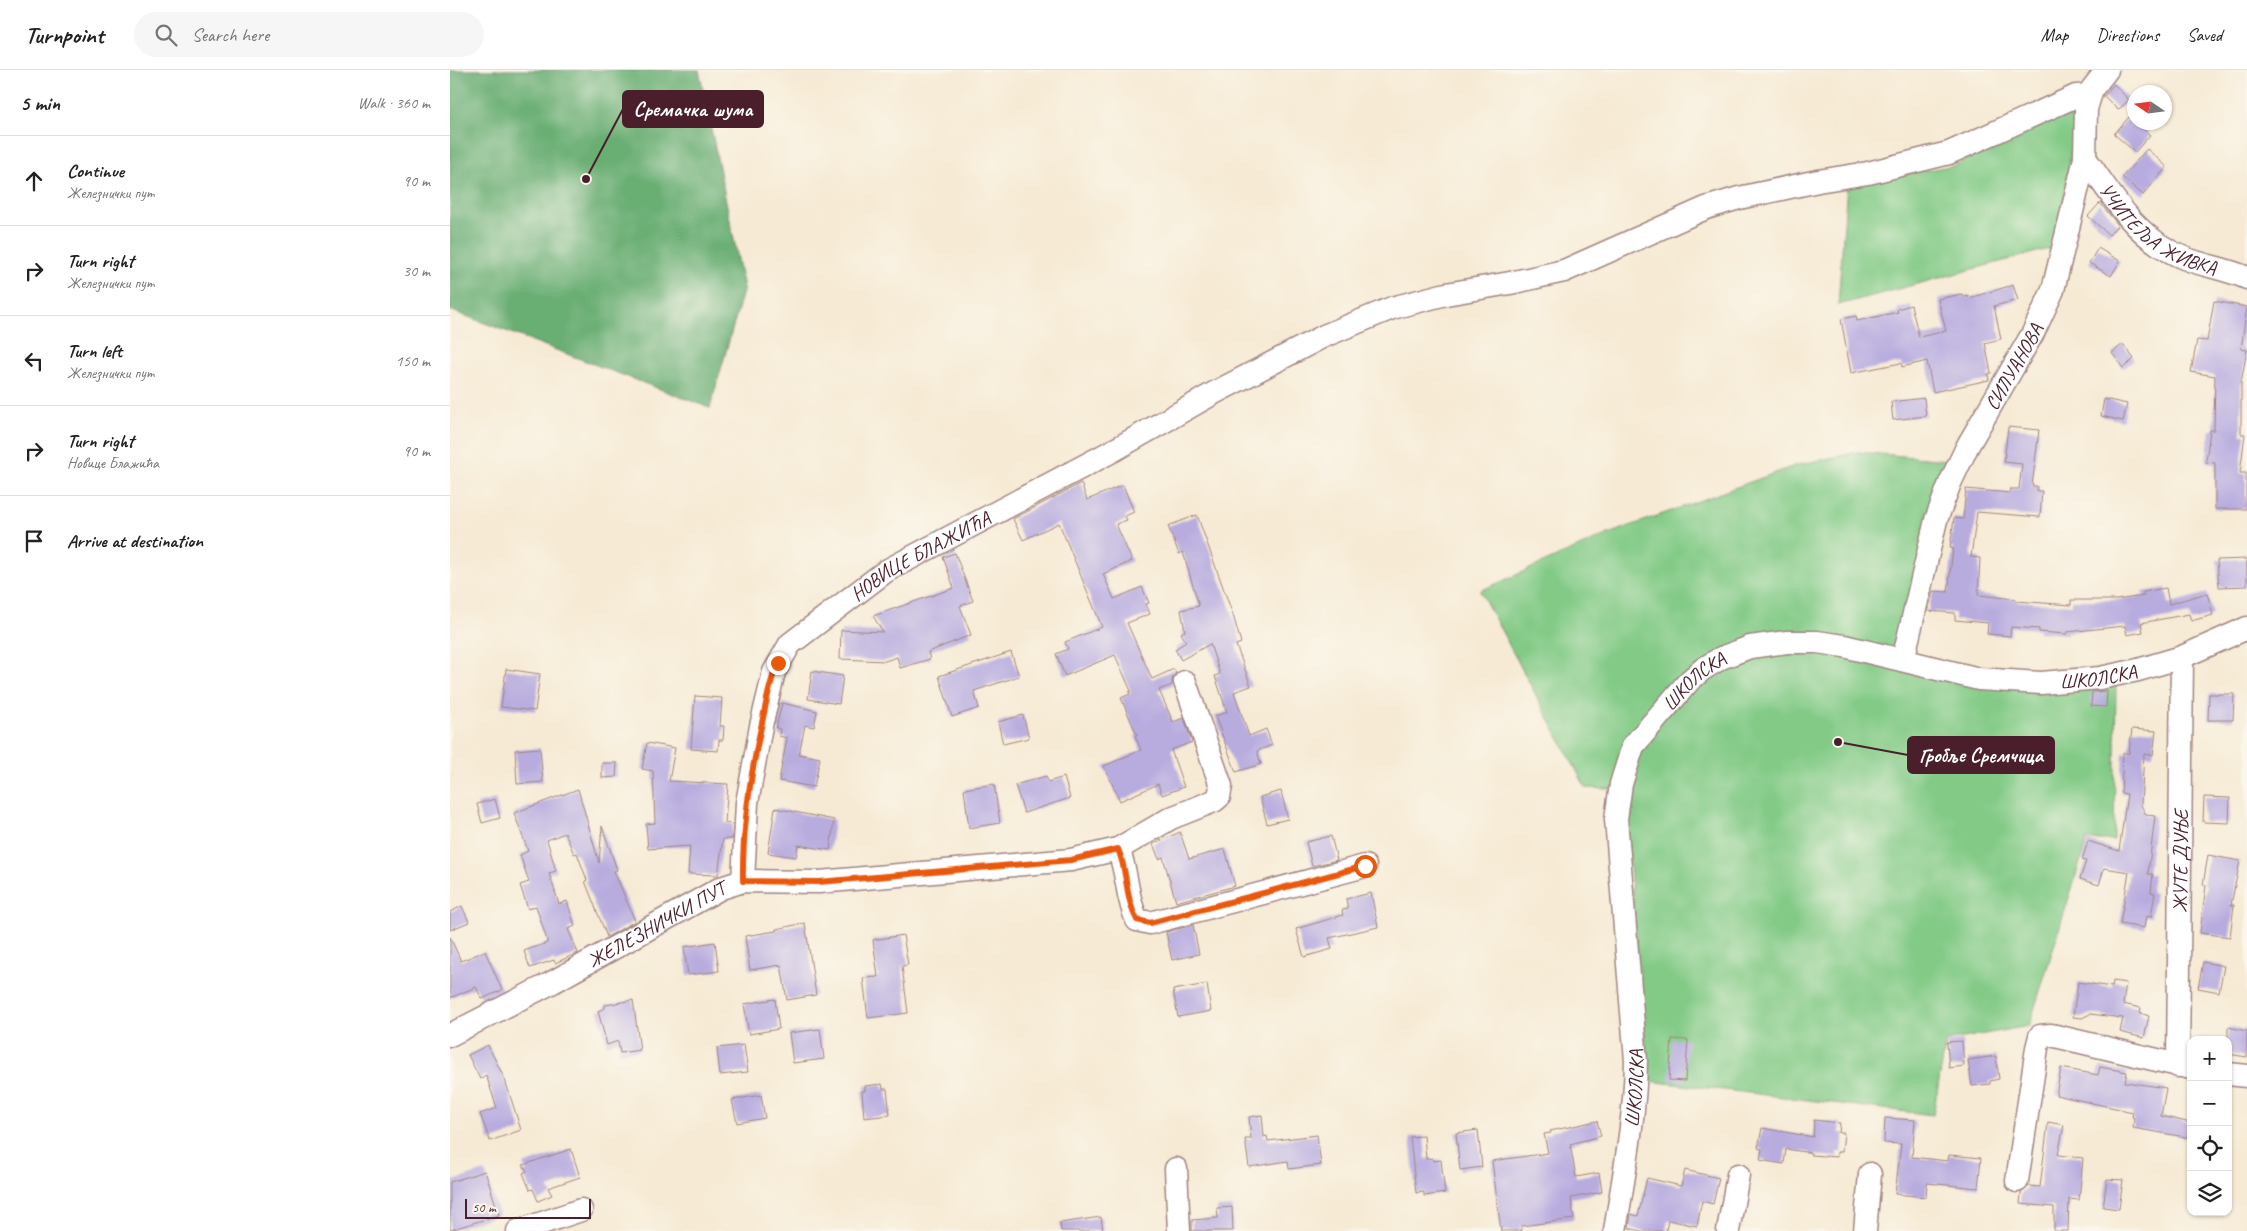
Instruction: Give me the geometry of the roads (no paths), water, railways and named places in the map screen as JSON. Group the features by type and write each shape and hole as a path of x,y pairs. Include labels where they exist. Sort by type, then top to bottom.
{"street":[{"name":"СИЛУАНОВА","path":"1903,660 1936,520 1950,484 1967,447 2033,333 2053,290 2084,158 2086,109 2092,89 2107,70"},
{"name":"НОВИЦЕ БЛАЖИЋА","path":"743,881 747,803 761,726 774,672 790,644 886,571 1116,448 1214,393 1324,336 1392,308 1446,294 1564,271 1706,208 1774,190 1868,173 1941,156 2076,96 2090,95"},
{"name":"УЧИТЕЉА ЖИВКА","path":"2084,158 2136,228 2158,246 2185,258 2247,278"},
{"name":"ШКОЛСКА","path":"1615,1231 1634,1111 1636,1083 1636,1061 1616,818 1621,784 1633,746 1689,681 1703,669 1721,658 1750,648 1787,642 1817,642 1903,660 1979,679 2041,684 2118,674 2182,657 2247,628"},
{"name":"ЖУТЕ ДУЊЕ","path":"2182,657 2184,1067"},
{"name":"ЖЕЛЕЗНИЧКИ ПУТ","path":"450,1035 561,977 721,888 743,881 819,882 1071,860 1118,849 1171,818 1214,801 1219,797 1221,786 1185,682"},
{"path":"1118,849 1124,864 1131,909 1137,920 1150,923 1365,866"},
{"path":"2017,1181 2040,1036 2051,1034 2184,1067"},
{"path":"2232,1074 2247,1076"},
{"path":"1176,1169 1179,1231"},
{"path":"1728,1231 1738,1174"},
{"path":"1865,1231 1870,1174"},
{"path":"518,1231 581,1210"}],"place":[{"name":"Сремачка шума","path":"586,179"},
{"name":"Гробље Сремчица","path":"1838,742"}]}
